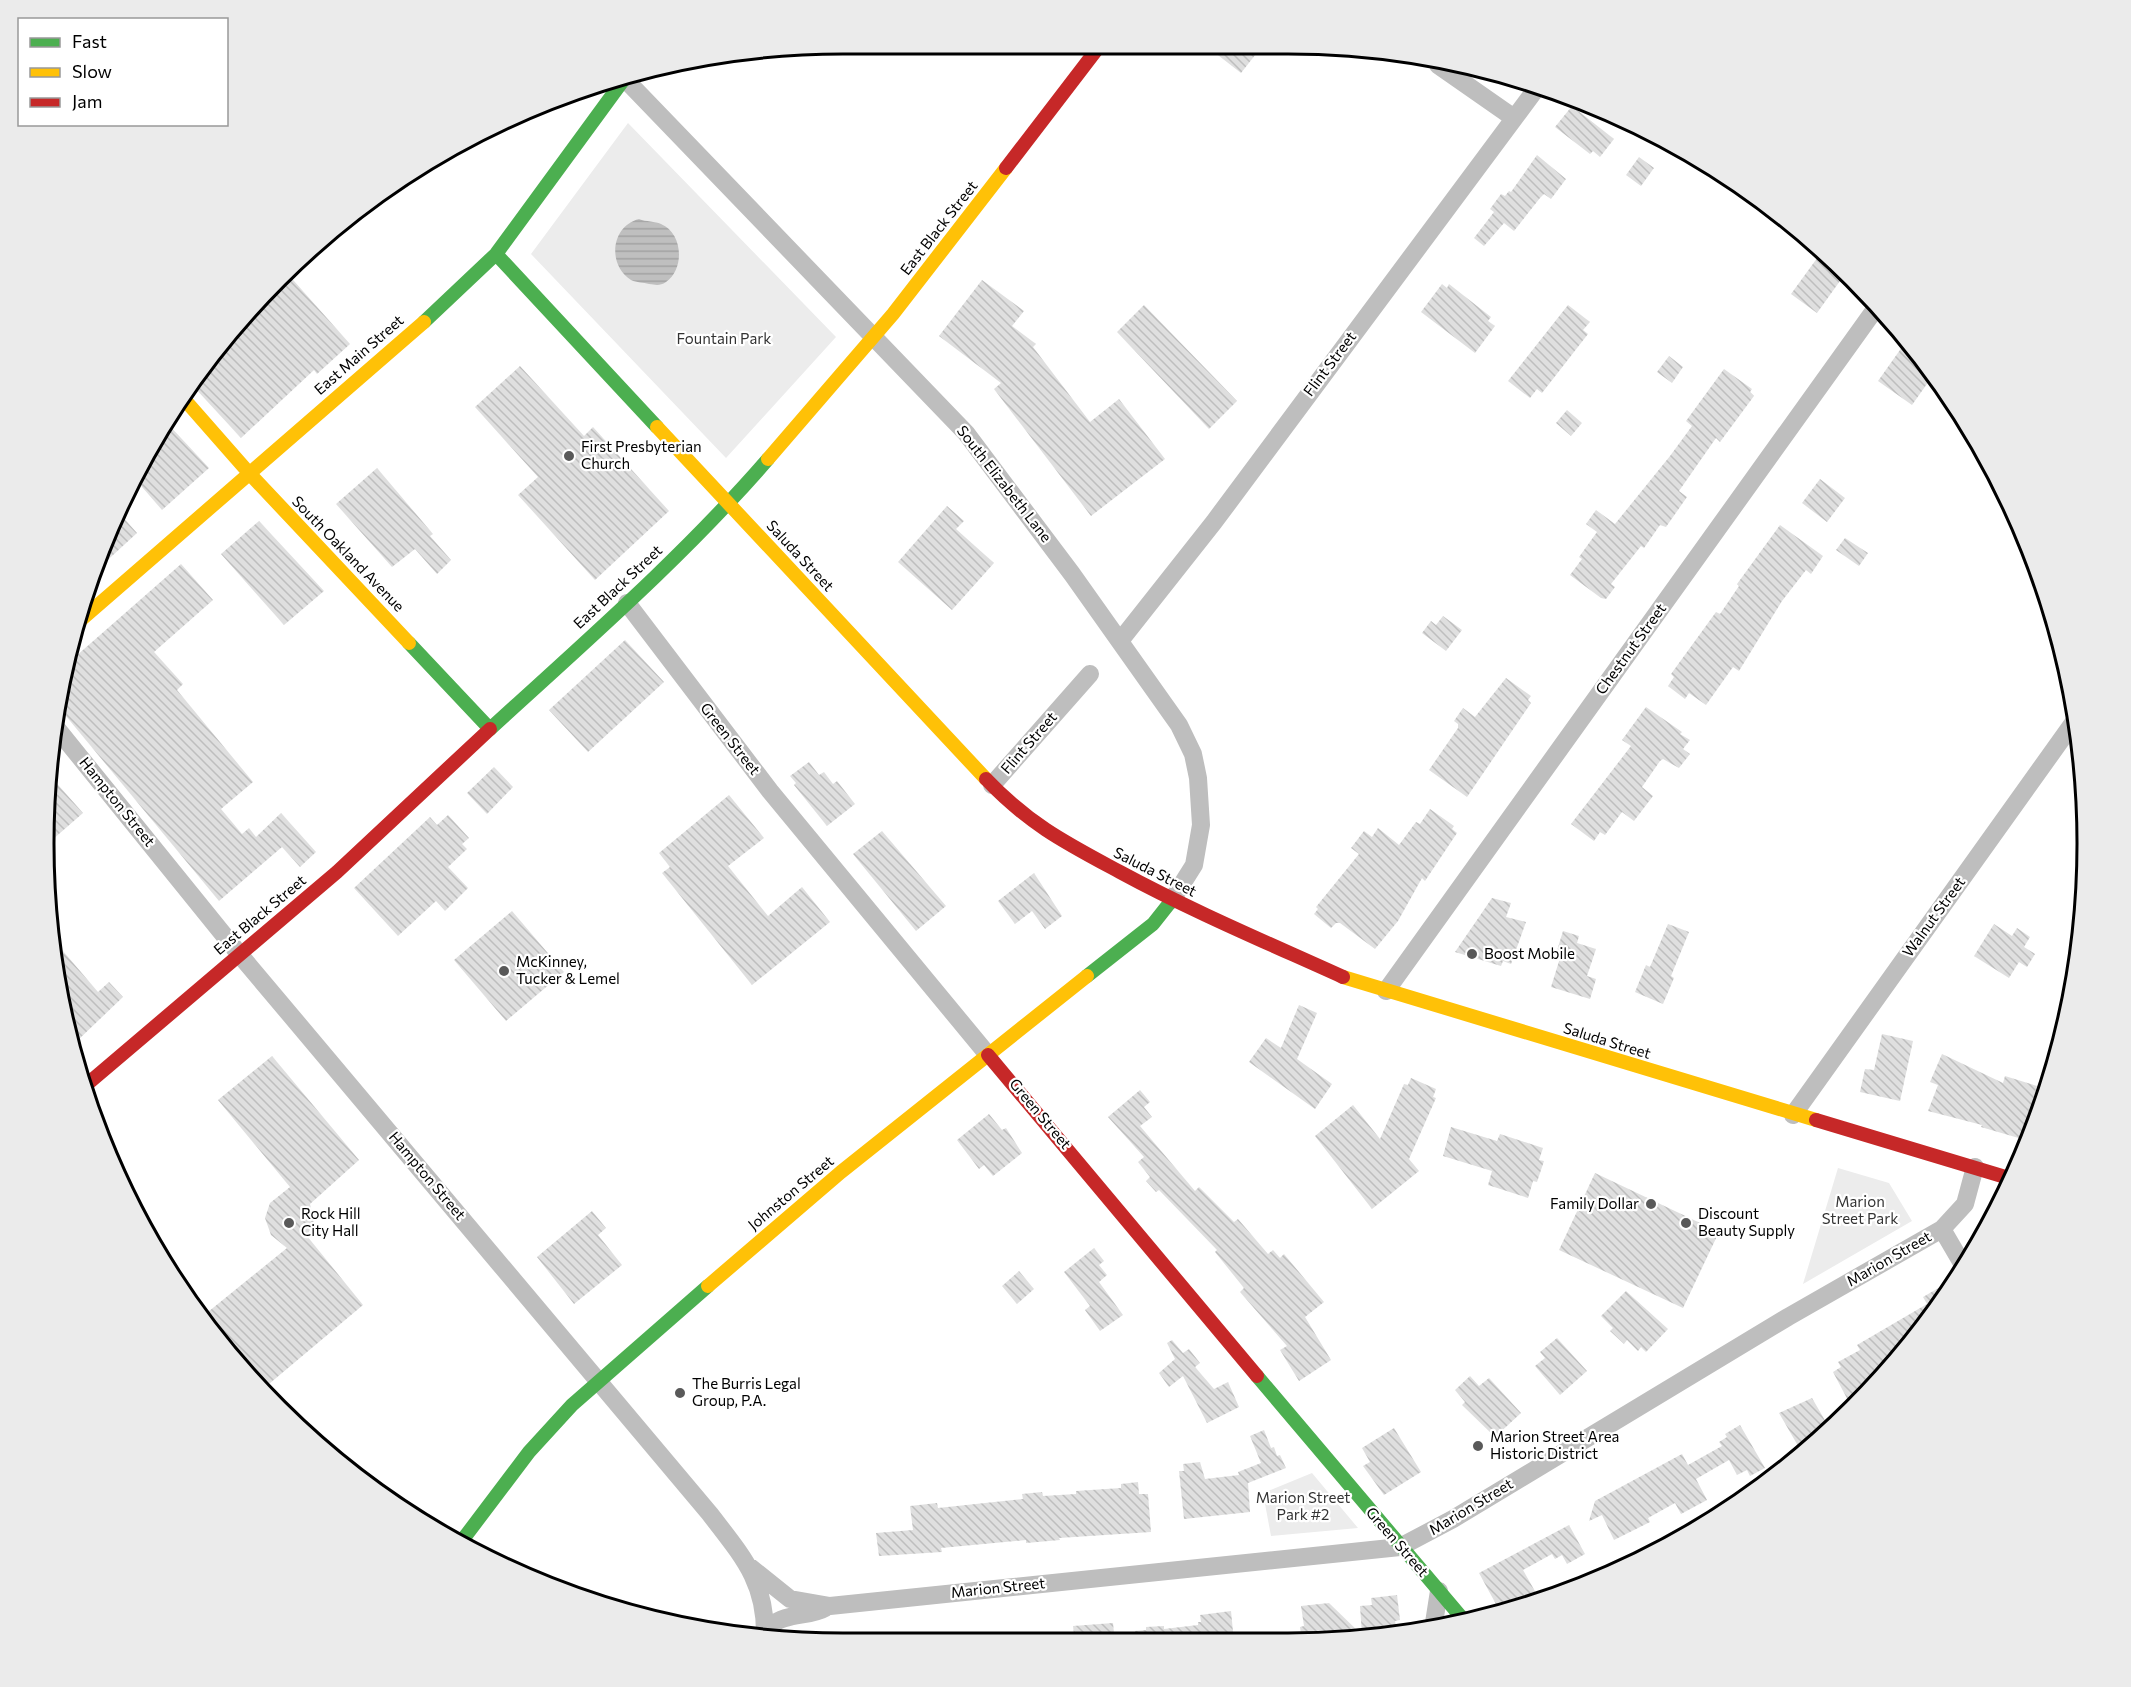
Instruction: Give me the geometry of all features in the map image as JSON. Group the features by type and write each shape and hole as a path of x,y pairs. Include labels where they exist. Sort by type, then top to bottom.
{"main road":[{"name":"East Black Street","path":"91,1081 352,858 627,603 729,504 893,314 1093,54"},
{"name":"East Main Street","path":"89,612 460,290 496,254 615,88"},
{"name":"Saluda Street","path":"496,254 992,785 1022,814 1048,834 1172,900 1338,974 1386,991 1793,1115 2003,1176"},
{"name":"South Oakland Avenue","path":"188,404 249,473 490,729"},
{"name":"Johnston Street","path":"465,1536 530,1452 597,1381 741,1255 1153,924 1172,900"},
{"name":"Green Street","path":"988,1055 1015,1084 1459,1614"}],"street":[{"path":"1445,70 1514,118"},
{"name":"South Elizabeth Lane","path":"631,83 985,456 1179,725 1193,754 1198,778 1199,844 1194,865 1172,900"},
{"name":"Flint Street","path":"1120,641 1214,522 1533,93"},
{"name":"Chestnut Street","path":"1386,991 1872,313"},
{"name":"Green Street","path":"627,603 770,791 988,1055"},
{"name":"Flint Street","path":"992,785 1090,674"},
{"name":"Walnut Street","path":"1793,1115 2068,730"},
{"name":"Hampton Street","path":"62,735 240,955 494,1254 597,1381 710,1514 750,1567 763,1599 765,1628"},
{"name":"Marion Street","path":"750,1567 789,1599 830,1606 1400,1546 1453,1519 1788,1317 1942,1229 1965,1204 1975,1167"},
{"path":"1942,1229 1959,1258"},
{"path":"1435,1619 1439,1591"},
{"name":"Marion Street","path":"770,1629 774,1623 783,1618 814,1614 830,1606"}],"green space":[{"name":"Fountain Park","path":"628,123 836,337 726,458 531,254"},
{"name":"Marion Street Park","path":"1838,1168 1889,1183 1912,1221 1803,1284"},
{"name":"Marion Street Park #2","path":"1312,1473 1358,1528 1271,1536 1263,1493"}],"shaded area":[{"path":"639,219 659,223 674,235 677,243 679,260 676,269 672,276 662,284 654,285 631,280 618,265 616,246 618,237 630,223"}],"building":[{"path":"1217,54 1256,54 1241,73"},
{"path":"1571,107 1614,139 1600,157 1593,151 1590,154 1555,127"},
{"path":"1537,155 1566,179 1551,199 1544,194 1540,198 1514,231 1504,223 1484,246 1474,238 1494,212 1490,209 1501,194 1505,196 1509,191 1511,192"},
{"path":"1639,157 1654,168 1641,186 1626,175"},
{"path":"1817,258 1841,280 1817,313 1791,294"},
{"path":"292,279 350,344 317,374 314,370 241,438 197,391 250,323"},
{"path":"982,280 1024,311 1012,326 1036,344 1033,347 1090,422 1119,399 1165,459 1091,516 994,389 1001,383 939,336"},
{"path":"1442,284 1447,288 1449,284 1491,317 1488,321 1495,326 1475,353 1421,312"},
{"path":"1144,305 1237,401 1209,429 1117,332"},
{"path":"1568,305 1590,322 1583,330 1588,334 1542,393 1537,389 1530,398 1508,381"},
{"path":"1901,348 1928,383 1912,405 1878,381"},
{"path":"1669,356 1683,367 1672,383 1657,372"},
{"name":"First Presbyterian Church","path":"520,366 584,436 593,427 669,511 595,580 518,495 538,477 475,407"},
{"path":"1724,369 1752,389 1750,392 1754,396 1720,442 1716,438 1679,491 1687,497 1666,527 1660,525 1644,548 1641,546 1611,584 1615,587 1606,599 1601,598 1570,575 1582,559 1579,557 1597,532 1586,524 1596,510 1615,524 1692,426 1686,421"},
{"path":"1567,410 1582,423 1571,436 1556,423"},
{"path":"172,429 209,468 162,510 140,485"},
{"path":"377,468 433,534 430,536 451,560 437,574 415,549 392,567 336,504"},
{"path":"1820,479 1845,498 1827,522 1802,503"},
{"path":"947,506 964,521 956,529 994,563 952,610 898,562"},
{"path":"124,518 137,533 107,561"},
{"path":"259,521 324,591 284,625 221,554"},
{"path":"1780,525 1823,556 1811,574 1806,570 1782,601 1739,671 1733,667 1706,705 1689,693 1685,699 1668,686 1674,677 1671,674 1716,612 1720,614 1739,586 1737,584"},
{"path":"1845,538 1868,553 1859,566 1836,550"},
{"path":"181,564 213,600 154,652 183,684 177,690 253,782 221,809 242,834 249,828 256,837 281,813 316,852 300,867 282,847 219,901 65,715 77,655"},
{"path":"1443,616 1462,630 1446,651 1422,633 1431,621 1436,625"},
{"path":"625,640 664,682 588,752 549,710"},
{"path":"1506,678 1531,696 1528,700 1531,703 1467,797 1429,770 1458,728 1458,724 1454,721 1463,708 1475,717"},
{"path":"1646,707 1690,740 1683,749 1690,754 1679,768 1663,759 1660,761 1642,787 1653,796 1634,821 1622,812 1605,835 1600,832 1594,841 1571,824 1631,746 1622,740"},
{"path":"809,762 819,775 824,772 833,784 837,781 855,804 827,826 794,785 796,783 790,776"},
{"path":"494,767 513,787 487,814 467,793"},
{"path":"57,783 83,813 54,838"},
{"path":"729,795 764,838 728,866 768,916 802,887 830,922 752,985 662,873 670,867 659,853"},
{"path":"1430,809 1454,826 1452,829 1457,833 1425,881 1422,878 1398,921 1375,949 1340,923 1336,923 1331,928 1314,914 1318,909 1316,907 1359,854 1351,848 1364,831 1372,837 1378,828 1399,845 1416,822 1420,824"},
{"path":"448,815 469,838 462,844 467,849 448,867 468,888 445,911 436,901 398,936 354,888 430,817 437,825"},
{"path":"882,831 946,906 916,931 853,854"},
{"path":"1034,873 1062,916 1045,929 1032,911 1015,924 998,901"},
{"path":"1492,898 1511,903 1506,917 1526,922 1511,964 1503,961 1501,966 1455,952"},
{"path":"512,911 564,972 506,1021 454,960"},
{"path":"1668,924 1689,932 1671,976 1674,978 1663,1004 1635,992 1646,965 1650,967"},
{"path":"1994,924 2012,936 2017,928 2030,937 2024,947 2035,954 2027,967 2019,962 2009,978 1974,956"},
{"path":"1563,931 1579,936 1577,943 1596,949 1587,976 1596,979 1590,999 1551,987 1560,958 1555,957"},
{"path":"61,949 98,992 109,982 123,997 79,1039 69,998"},
{"path":"1299,1005 1317,1013 1297,1059 1332,1084 1315,1109 1249,1062 1266,1038 1281,1048"},
{"path":"1882,1034 1913,1041 1900,1101 1860,1092 1865,1069 1874,1070"},
{"path":"1942,1054 2003,1083 2005,1076 2037,1086 2020,1138 1981,1127 1982,1125 1928,1111 1938,1085 1930,1082"},
{"name":"Rock Hill City Hall","path":"272,1056 359,1160 310,1204 314,1221 307,1236 363,1305 269,1384 208,1312 287,1248 271,1235 265,1218 270,1203 290,1187 218,1100"},
{"path":"1411,1078 1436,1089 1433,1097 1436,1098 1409,1159 1419,1171 1372,1209 1315,1136 1353,1105 1380,1139 1404,1084 1408,1085"},
{"path":"1140,1090 1150,1102 1144,1107 1152,1117 1140,1126 1195,1191 1199,1187 1234,1222 1238,1219 1268,1254 1273,1250 1280,1258 1284,1254 1324,1302 1305,1317 1331,1360 1299,1381 1280,1350 1287,1346 1240,1292 1244,1288 1215,1252 1217,1250 1159,1190 1156,1192 1146,1181 1150,1177 1138,1162 1144,1157 1108,1117"},
{"path":"989,1114 1002,1130 1006,1128 1022,1153 993,1176 984,1165 979,1169 957,1140"},
{"path":"1451,1127 1497,1141 1500,1134 1543,1148 1539,1160 1544,1161 1537,1182 1533,1181 1528,1198 1488,1185 1492,1171 1443,1156"},
{"path":"1595,1173 1719,1232 1683,1308 1559,1250"},
{"path":"592,1211 606,1228 598,1235 622,1265 574,1304 537,1257"},
{"path":"1094,1248 1104,1261 1099,1265 1107,1275 1099,1282 1123,1315 1100,1331 1085,1310 1090,1306 1064,1272"},
{"path":"1019,1271 1034,1289 1017,1304 1002,1286"},
{"path":"1941,1287 1914,1324 1848,1400 1833,1372 1841,1367 1838,1362 1860,1350 1857,1345 1927,1304 1923,1297"},
{"path":"1626,1291 1668,1329 1646,1352 1641,1347 1638,1351 1627,1340 1624,1344 1610,1331 1613,1328 1601,1316"},
{"path":"1557,1338 1587,1371 1560,1395 1535,1366 1545,1358 1540,1352"},
{"path":"1172,1340 1183,1353 1189,1349 1200,1363 1195,1367 1214,1389 1228,1382 1239,1407 1207,1423 1183,1376 1169,1387 1159,1373 1175,1359 1167,1343"},
{"path":"1470,1376 1479,1386 1489,1378 1521,1413 1495,1437 1462,1405 1465,1402 1455,1390"},
{"path":"1812,1398 1825,1421 1798,1445 1779,1413"},
{"path":"1740,1425 1765,1468 1750,1476 1747,1470 1737,1475 1729,1460 1696,1479 1707,1500 1681,1514 1675,1503 1648,1518 1650,1522 1614,1540 1602,1515 1589,1521 1595,1501 1682,1454 1688,1465 1722,1446 1719,1442 1727,1437 1725,1434"},
{"path":"1394,1428 1421,1472 1384,1495 1363,1466 1370,1462 1362,1448"},
{"path":"1264,1430 1271,1448 1274,1447 1277,1456 1280,1455 1286,1468 1248,1483 1250,1512 1184,1519 1179,1471 1184,1471 1183,1464 1200,1462 1205,1479 1239,1475 1238,1472 1261,1463 1250,1436"},
{"path":"1138,1482 1139,1494 1148,1494 1151,1532 1059,1538 1060,1540 1026,1543 1026,1540 941,1548 942,1552 879,1556 876,1533 913,1530 910,1506 937,1503 938,1508 1023,1499 1022,1494 1042,1492 1043,1496 1076,1494 1076,1491 1121,1488 1121,1484"},
{"path":"1569,1525 1585,1554 1567,1564 1562,1555 1555,1559 1552,1554 1523,1570 1536,1593 1496,1605 1479,1573"},
{"path":"1397,1595 1400,1620 1395,1621 1396,1625 1362,1629 1360,1606 1372,1605 1371,1598"},
{"path":"1329,1603 1356,1629 1301,1633 1300,1627 1304,1626 1301,1606"},
{"path":"1231,1611 1233,1633 1135,1633 1135,1631 1146,1630 1146,1627 1164,1626 1164,1629 1198,1625 1198,1622 1201,1622 1200,1615"},
{"path":"1113,1623 1114,1633 1074,1633 1073,1626"}],"traffic: fast":[{"path":"424,322 496,254 618,87"},
{"path":"496,254 657,427"},
{"path":"409,643 490,729 668,565 768,459"},
{"path":"1087,976 1153,924 1172,900"},
{"path":"465,1536 529,1452 572,1405 708,1286"},
{"path":"1257,1376 1459,1614"}],"traffic: slow":[{"path":"768,459 893,314 1006,168"},
{"path":"89,613 424,322"},
{"path":"188,404 249,473 409,643"},
{"path":"657,427 986,779"},
{"path":"708,1286 841,1172 1087,976"},
{"path":"1343,977 1816,1120"}],"traffic: jam":[{"path":"1006,168 1093,54"},
{"path":"91,1081 337,872 490,729"},
{"path":"986,779 1033,821 1082,852 1175,900 1343,977"},
{"path":"988,1055 1257,1376"},
{"path":"1816,1120 2003,1176"}],"place":[{"name":"First Presbyterian Church","path":"569,456"},
{"name":"Boost Mobile","path":"1472,954"},
{"name":"McKinney, Tucker & Lemel","path":"504,971"},
{"name":"Family Dollar","path":"1651,1204"},
{"name":"Rock Hill City Hall","path":"289,1223"},
{"name":"Discount Beauty Supply","path":"1686,1223"},
{"name":"The Burris Legal Group, P.A.","path":"680,1393"},
{"name":"Marion Street Area Historic District","path":"1478,1446"}]}
